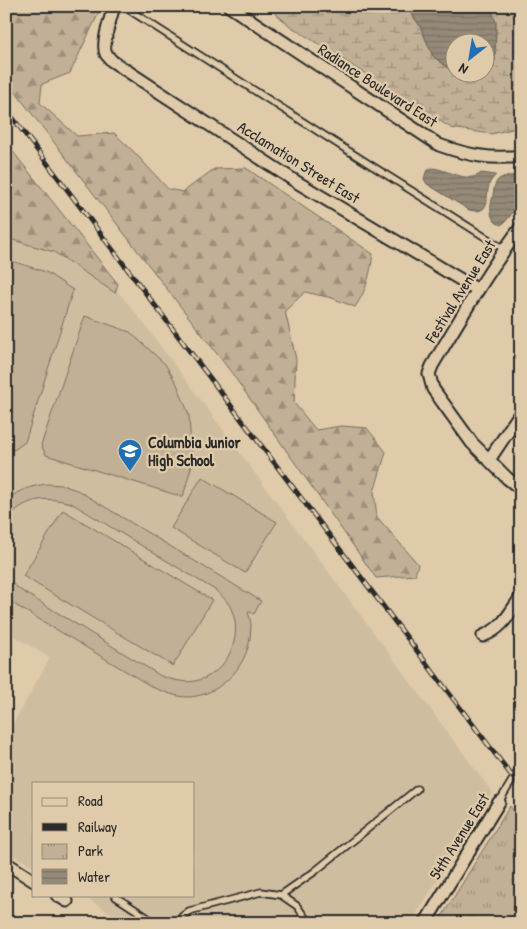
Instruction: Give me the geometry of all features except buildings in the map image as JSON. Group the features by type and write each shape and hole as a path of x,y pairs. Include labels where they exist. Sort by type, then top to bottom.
{"street":[{"name":"Acclamation Street East","path":"114,6 105,48 106,55 112,61 295,181 478,290"},
{"name":"Radiance Boulevard East","path":"229,6 439,145 480,156 505,158 521,156"},
{"name":"Festival Avenue East","path":"489,460 472,442 433,389 429,374 478,290 504,249 521,227"},
{"path":"521,412 489,460 506,478 521,489"},
{"path":"483,636 492,632 504,622 521,597"},
{"name":"54th Avenue East","path":"425,923 499,802"},
{"path":"6,863 32,880"}],"lane":[{"path":"123,6 504,249"},
{"name":"54th Avenue East","path":"499,802 521,766"},
{"path":"281,894 314,872 417,789"},
{"path":"177,923 188,911 261,892 281,894 297,906 309,923"},
{"path":"116,896 156,923"}],"shaded area":[{"name":"Columbia Junior High School","path":"6,160 136,313 492,792 411,923 127,923 83,896 195,896 195,782 32,782 32,866 6,851 6,736 50,658 6,631"}],"green space":[{"path":"6,6 102,6 70,73 42,84 40,103 77,136 114,133 168,189 183,192 214,169 246,168 373,254 367,282 355,307 332,298 305,292 285,311 296,359 294,403 316,430 341,426 367,428 386,452 374,492 377,517 418,564 415,575 376,578 231,372 6,80"},
{"path":"267,6 406,6 420,26 433,56 444,65 444,82 494,82 496,22 489,6 521,6 521,127 491,134 451,128 290,26"},
{"path":"6,143 118,284 115,293 54,252 6,238"},
{"path":"6,261 46,272 73,290 25,442 14,450 6,448"},
{"path":"85,316 130,332 165,364 177,384 189,415 192,464 183,497 46,455 41,445"},
{"path":"202,477 277,522 245,573 171,528"},
{"path":"47,484 62,485 77,490 261,601 254,614 248,611 251,626 247,649 237,670 229,678 210,692 199,695 184,697 162,691 12,603 6,597 6,576 22,591 161,676 175,680 194,681 209,676 225,662 234,643 235,621 231,608 215,590 71,503 43,500 27,503 13,513 6,521 6,500 25,489"},
{"path":"63,510 212,600 173,666 23,576"},
{"path":"510,806 521,821 521,923 438,923"}],"water":[{"path":"406,6 489,6 496,22 495,61 494,32 444,32 444,65 433,56 420,26"},
{"path":"431,168 463,177 476,176 481,173 496,175 489,184 484,208 476,211 469,210 427,184 424,179 426,172"},
{"path":"521,175 521,203 501,225 494,220 491,213 495,185 503,177"}],"railway":[{"path":"6,109 521,788"}],"place":[{"name":"Columbia Junior High School","path":"130,472"}]}
